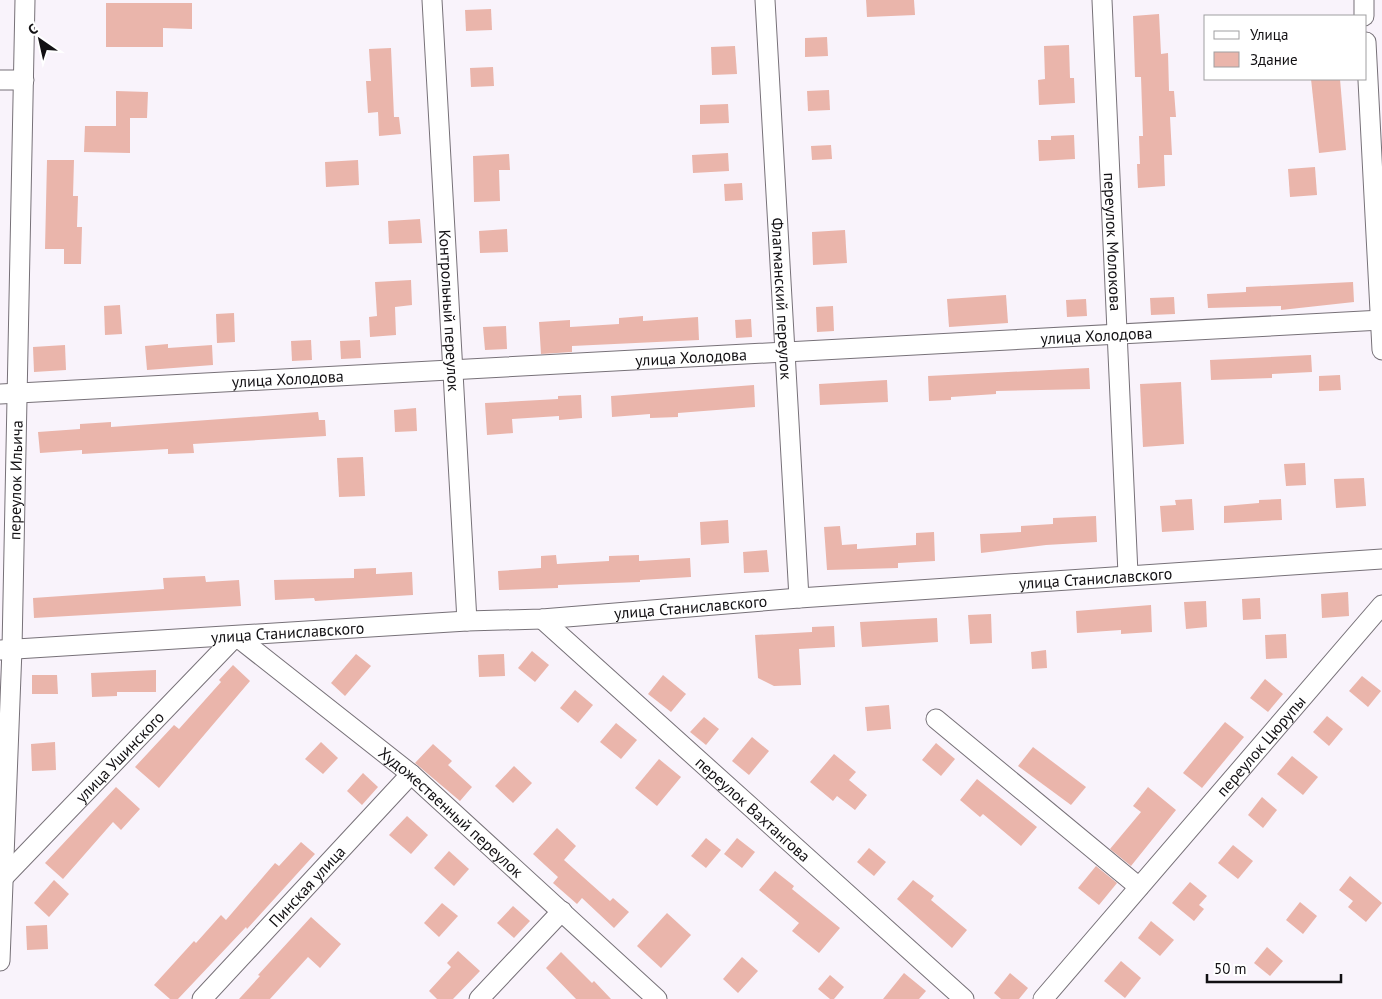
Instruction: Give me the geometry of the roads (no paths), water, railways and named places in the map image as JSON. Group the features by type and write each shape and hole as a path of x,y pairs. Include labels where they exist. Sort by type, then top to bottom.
{"street":[{"name":"переулок Ильича","path":"0,960 3,878 9,393 24,80 25,0"},
{"name":"Контрольный переулок","path":"432,0 467,621"},
{"name":"Флагманский переулок","path":"765,0 799,598"},
{"name":"переулок Молокова","path":"1102,0 1128,574"},
{"path":"1364,0 1364,15"},
{"path":"1367,61 1382,350"},
{"path":"0,80 24,80"},
{"name":"улица Холодова","path":"9,393 1381,320"},
{"name":"улица Станиславского","path":"6,650 467,621 542,619 1128,574 1382,559"},
{"name":"переулок Цюрупы","path":"1043,999 1382,605"},
{"name":"переулок Вахтангова","path":"542,619 964,999"},
{"name":"Художественный переулок","path":"236,636 411,774 657,999"},
{"name":"улица Ушинского","path":"3,878 236,636"},
{"path":"936,719 1139,887"},
{"name":"Пинская улица","path":"202,999 411,774"},
{"path":"479,999 562,911"}]}
